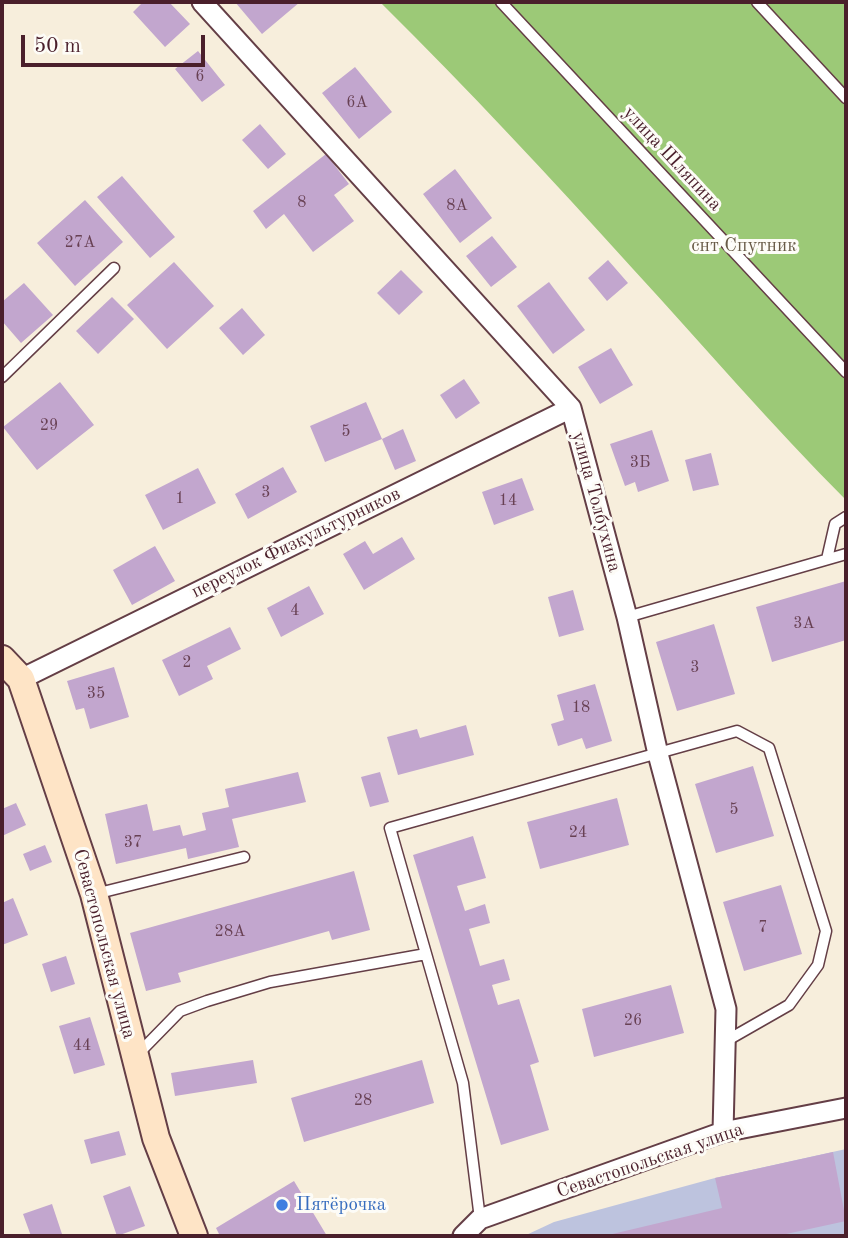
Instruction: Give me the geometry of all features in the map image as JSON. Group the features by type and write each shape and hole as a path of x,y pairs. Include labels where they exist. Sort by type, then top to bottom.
{"street":[{"name":"улица Толбухина","path":"202,2 571,408 627,617 658,754 726,1009 723,1132"},
{"name":"переулок Физкультурников","path":"21,679 571,408"},
{"name":"Севастопольская улица","path":"2,659 21,679 94,894 156,1138 194,1236"},
{"name":"Севастопольская улица","path":"463,1236 480,1219 723,1132 846,1108"}],"lane":[{"name":"улица Шляпина","path":"501,2 846,372"},
{"path":"757,2 846,98"},
{"path":"2,377 114,268"},
{"path":"827,559 835,524 846,517"},
{"path":"627,617 846,554"},
{"path":"480,1219 463,1083 390,828 737,731 769,748 826,931 818,965 789,1005 725,1042"},
{"path":"94,894 244,857"},
{"path":"135,1057 180,1011 207,1001 270,982 426,954"}],"shaded area":[{"path":"846,1149 846,1236 524,1236 554,1222 715,1178"}],"green space":[{"name":"снт Спутник","path":"380,2 846,2 846,500 765,415 540,167"}],"building":[{"path":"143,2 169,2 190,24 165,47 133,12"},
{"path":"235,2 300,2 262,34"},
{"path":"198,51 225,85 202,102 175,69"},
{"path":"355,67 392,112 359,139 322,93"},
{"path":"260,124 286,154 268,169 242,140"},
{"path":"326,154 349,184 334,195 354,221 313,252 284,214 266,229 253,211"},
{"path":"455,169 492,218 460,243 423,194"},
{"path":"122,176 175,237 150,258 97,197"},
{"path":"85,200 123,242 75,286 37,243"},
{"path":"492,236 517,267 491,287 466,256"},
{"path":"608,260 628,283 607,301 588,278"},
{"path":"174,262 214,306 167,349 127,305"},
{"path":"401,270 423,292 399,315 377,293"},
{"path":"549,282 585,330 553,354 517,306"},
{"path":"24,283 53,315 21,343 2,321 2,302"},
{"path":"112,297 134,319 98,354 76,331"},
{"path":"242,308 265,335 243,355 219,328"},
{"path":"611,348 633,385 600,404 578,367"},
{"path":"464,379 480,403 456,419 440,395"},
{"path":"60,382 94,425 37,470 3,427"},
{"path":"366,402 382,439 325,462 310,426"},
{"path":"403,429 416,461 395,470 382,439"},
{"path":"652,430 669,481 638,492 635,482 625,486 610,444"},
{"path":"711,453 719,485 693,491 685,460"},
{"path":"283,467 297,492 248,519 235,494"},
{"path":"198,468 216,503 163,530 145,495"},
{"path":"522,478 534,510 494,525 482,492"},
{"path":"402,537 415,559 364,590 343,554 365,541 373,554"},
{"path":"155,546 175,581 132,605 113,570"},
{"path":"846,581 846,640 772,662 756,607"},
{"path":"309,586 324,614 281,637 267,608"},
{"path":"573,590 584,630 559,637 548,597"},
{"path":"714,624 735,694 677,711 656,642"},
{"path":"230,627 241,649 207,666 213,679 179,696 162,660"},
{"path":"114,667 129,717 90,729 84,708 76,710 67,681"},
{"path":"595,684 612,741 586,749 582,738 558,746 551,724 564,720 557,695"},
{"path":"466,725 474,755 398,775 387,737 417,729 420,738"},
{"path":"753,766 774,836 716,853 695,784"},
{"path":"298,772 306,802 232,819 239,847 188,859 186,848 116,864 105,814 147,804 153,831 180,825 183,836 206,830 202,813 229,807 225,789"},
{"path":"380,772 389,802 370,807 361,777"},
{"path":"617,798 629,845 540,869 527,822"},
{"path":"16,803 26,825 2,836 2,809"},
{"path":"473,836 486,878 457,886 465,911 485,904 490,923 469,929 480,966 504,959 510,980 492,985 498,1005 519,999 539,1062 530,1065 549,1130 501,1145 413,855"},
{"path":"45,845 52,862 30,871 23,854"},
{"path":"354,871 370,930 332,940 329,931 178,973 181,982 146,991 130,933"},
{"path":"781,885 802,954 744,971 723,902"},
{"path":"13,898 28,935 2,945 2,903"},
{"path":"66,956 75,984 51,992 42,964"},
{"path":"671,985 684,1033 594,1057 582,1009"},
{"path":"90,1017 105,1065 74,1074 59,1026"},
{"path":"253,1060 257,1083 175,1096 171,1073"},
{"path":"422,1060 434,1103 304,1142 291,1098"},
{"path":"119,1131 126,1155 91,1164 84,1140"},
{"path":"833,1152 846,1221 777,1236 604,1236 722,1208 715,1178"},
{"name":"Пятёрочка","path":"294,1181 327,1236 220,1236 216,1228"},
{"path":"130,1186 145,1226 117,1236 103,1196"},
{"path":"52,1204 62,1234 31,1236 23,1214"}],"place":[{"name":"Пятёрочка","path":"282,1205"}]}
